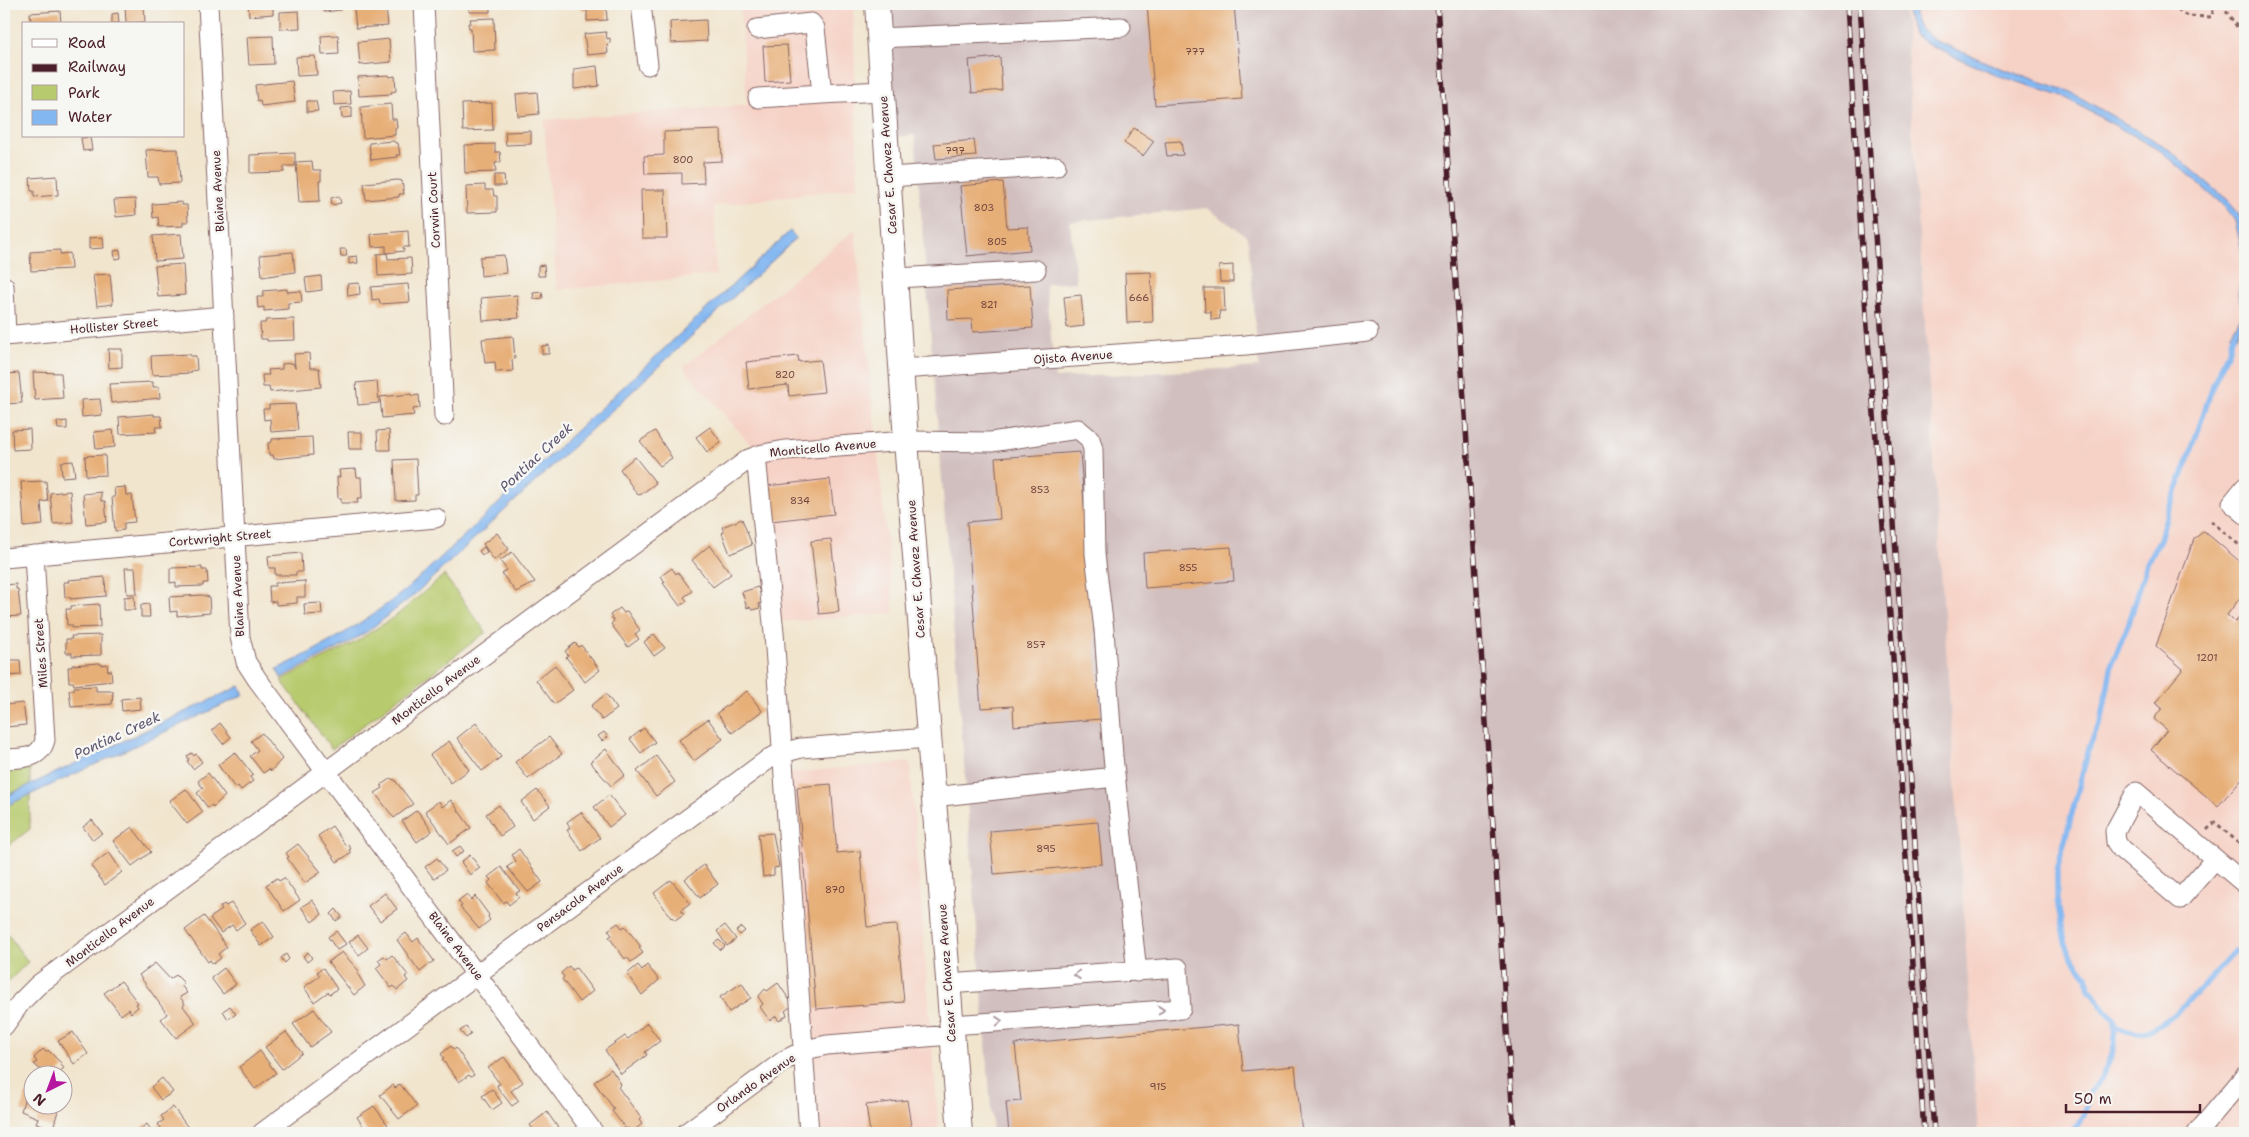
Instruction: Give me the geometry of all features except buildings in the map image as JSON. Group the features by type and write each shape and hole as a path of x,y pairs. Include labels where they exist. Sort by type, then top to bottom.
{"main road":[{"name":"Cesar E. Chavez Avenue","path":"877,4 897,278 906,441 960,1133"}],"street":[{"name":"Blaine Avenue","path":"208,4 240,636 246,662 594,1133"},
{"name":"Corwin Court","path":"424,4 444,416"},
{"path":"641,4 648,65"},
{"path":"757,29 811,23 815,28 822,94"},
{"path":"879,38 1121,27"},
{"path":"758,98 883,92"},
{"path":"889,177 1056,166"},
{"path":"897,278 1036,270"},
{"path":"4,286 5,336"},
{"name":"Hollister Street","path":"5,336 224,316"},
{"name":"Ojista Avenue","path":"901,369 1246,346 1368,332"},
{"name":"Monticello Avenue","path":"4,1026 20,1002 38,985 744,462 756,456 785,450 906,441 991,442 1078,429 1090,439 1094,449 1095,554 1104,630 1115,777 1137,972"},
{"path":"756,456 774,633 805,1050 809,1133"},
{"path":"2245,487 2232,503 2245,514"},
{"name":"Cortwright Street","path":"4,558 436,518"},
{"name":"Miles Street","path":"4,759 30,757 40,750 46,735 34,555"},
{"name":"Pensacola Avenue","path":"262,1133 759,765 782,753 801,748 928,738"},
{"path":"933,797 1115,777"},
{"path":"2215,859 2180,899 2121,849 2116,842 2114,831 2136,792 2245,884"},
{"name":"Orlando Avenue","path":"686,1133 785,1060 805,1050 827,1044 951,1030 1181,1009 1178,968 1137,972"},
{"path":"948,984 1137,972"},
{"path":"2197,1133 2245,1076"}],"path":[{"path":"2171,4 2187,16 2212,17 2214,4"},
{"path":"2221,4 2245,38"},
{"path":"2211,521 2245,550"}],"shaded area":[{"path":"740,4 853,4 858,187 714,206 716,275 557,290 544,120 747,105"},
{"path":"877,4 1904,4 1978,1133 993,1133 915,135 887,138","holes":["1207,208 1248,237 1259,367 1055,378 1046,284 1076,282 1070,222"]},
{"path":"1904,4 2245,4 2245,1133 1978,1133"},
{"path":"855,230 894,613 768,623 751,445 683,367"},
{"path":"910,762 939,1133 809,1133 779,774"}],"green space":[{"path":"444,575 486,632 332,749 281,680 354,643 397,615"},
{"path":"30,768 30,829 4,849 4,770"},
{"path":"4,929 28,962 4,986"}],"water":[{"path":"1907,4 1914,4 1914,16 1919,29 1934,40 2000,68 2069,91 2166,147 2230,202 2241,218 2245,239 2245,317 2236,336 2230,334 2244,312 2238,295 2243,268 2242,251 2235,221 2225,207 2162,152 2066,98 1997,75 1930,46 1913,34 1908,18"},
{"path":"790,231 796,238 787,247 414,595 368,631 281,678 277,669 345,633 408,588"},
{"path":"240,686 244,695 4,807 4,797"}],"waterway":[{"path":"2072,1133 2085,1111 2087,1095 2101,1079 2112,1054 2115,1042 2114,1020 2089,989 2087,976 2071,956 2065,942 2057,900 2057,870 2090,745 2102,718 2112,663 2129,623 2147,563 2160,539 2167,514 2188,461 2213,385 2233,335"},
{"path":"2114,1026 2137,1033 2152,1029 2165,1021 2191,998 2235,951 2245,950"}],"railway":[{"path":"1437,4 1514,1133"},
{"path":"1847,4 1866,314 1891,627 1924,1133"},
{"path":"1860,4 1934,1133"}],"water label":[{"name":"Pontiac Creek","path":"536,457"},
{"name":"Pontiac Creek","path":"117,735"}]}
